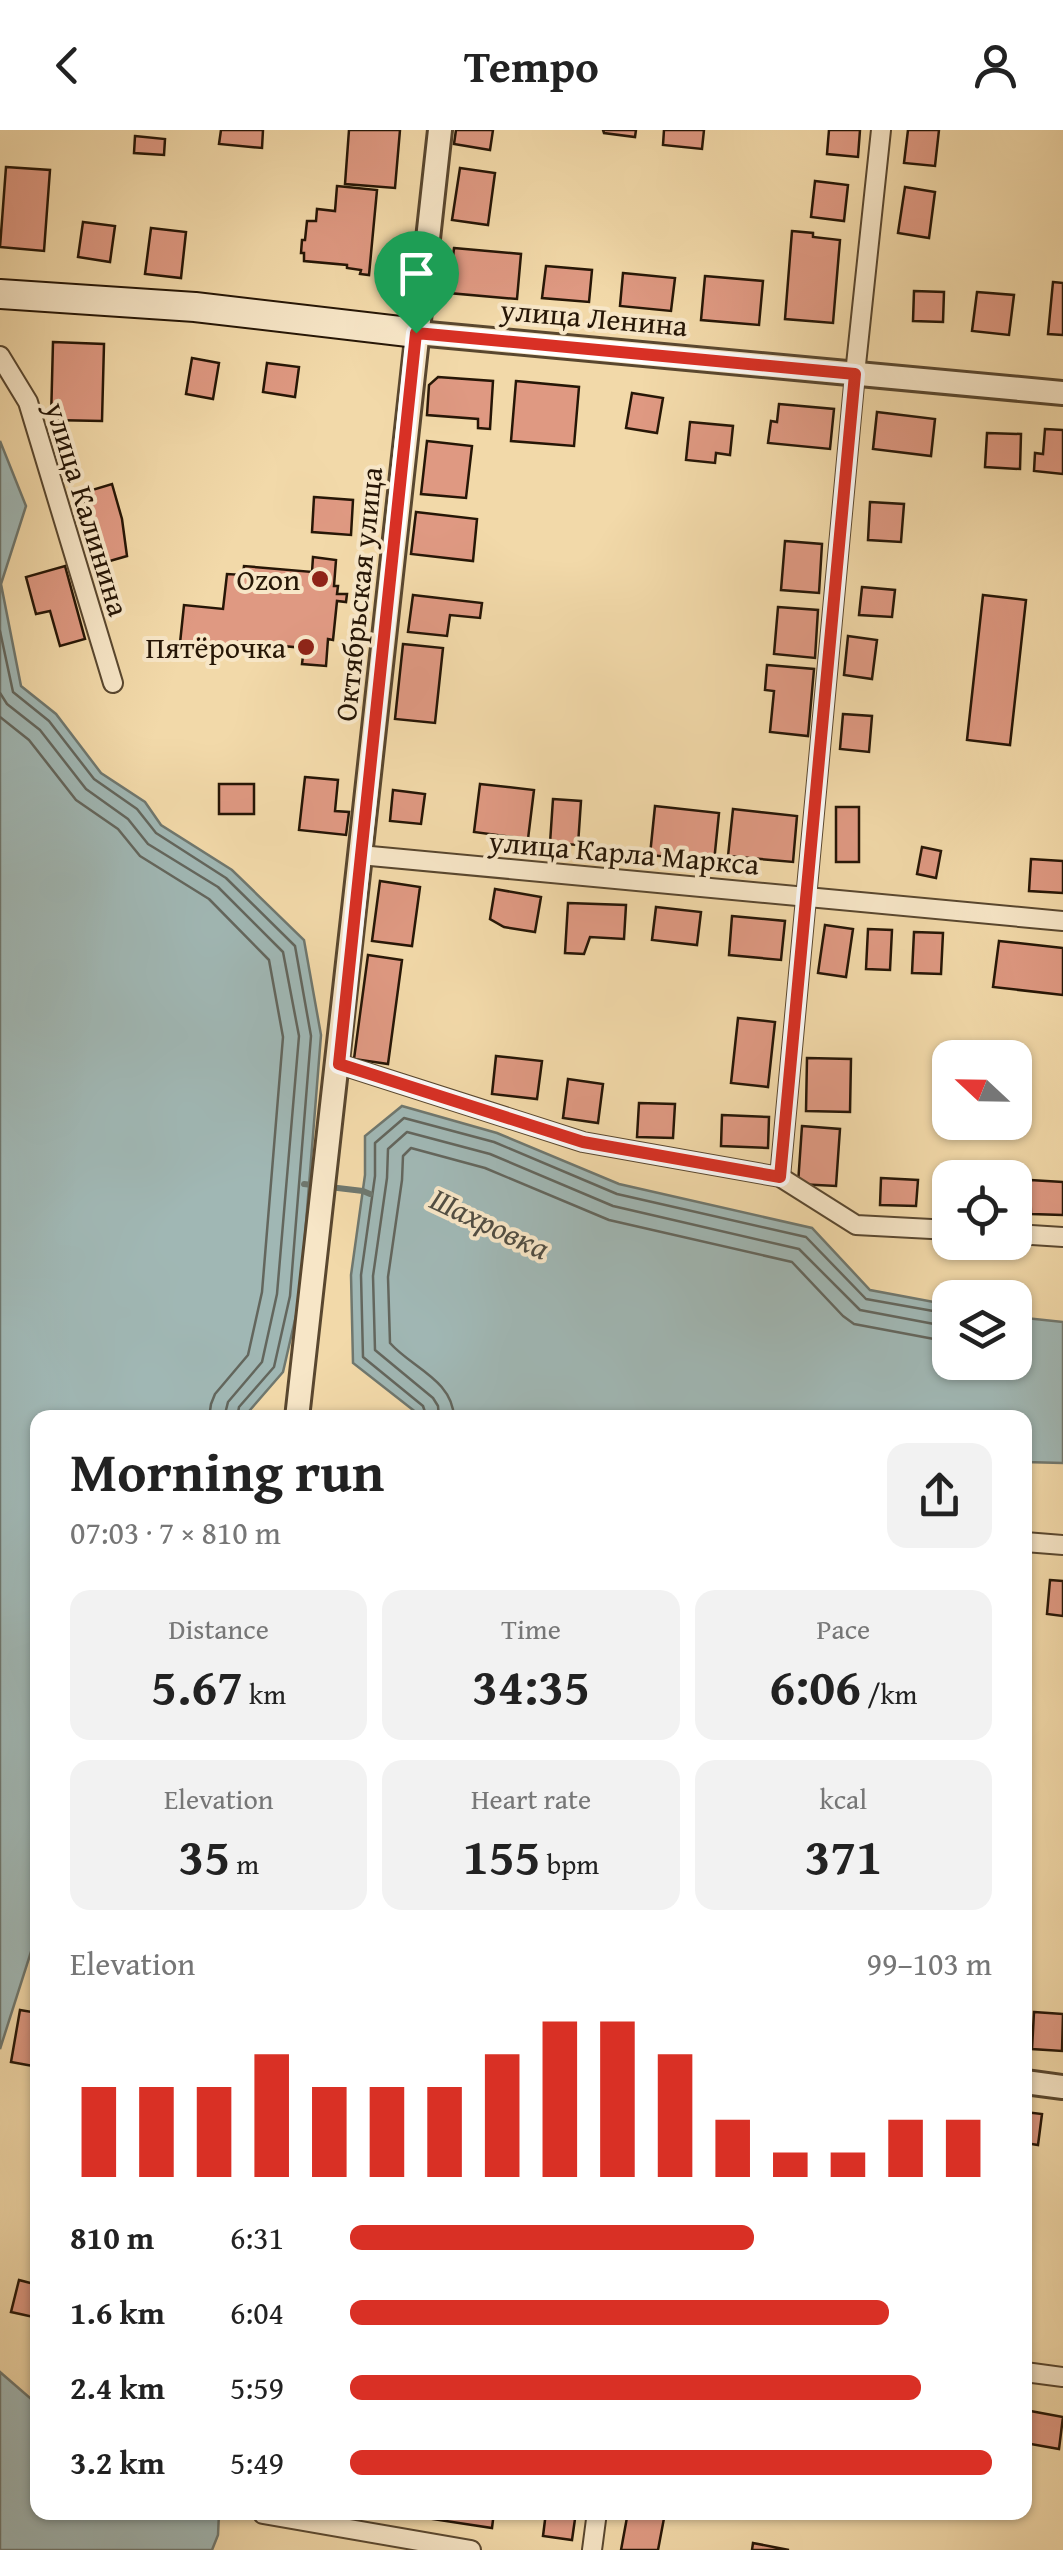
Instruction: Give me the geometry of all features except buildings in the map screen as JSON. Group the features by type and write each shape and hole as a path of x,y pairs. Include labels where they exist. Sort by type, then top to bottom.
{"main road":[{"name":"улица Ленина","path":"0,294 195,307 416,333"}],"street":[{"name":"Октябрьская улица","path":"298,1410 440,130"},
{"path":"780,1177 880,130"},
{"name":"улица Ленина","path":"416,333 1063,393"},
{"name":"улица Калинина","path":"0,356 28,402 112,683"},
{"name":"улица Карла Маркса","path":"360,855 1063,921"},
{"path":"339,1064 583,1142 780,1177 856,1225 932,1229"},
{"path":"1032,1235 1063,1236"},
{"path":"1032,1543 1063,1545"},
{"path":"1032,2083 1063,2087"},
{"path":"1032,2373 1063,2377"},
{"path":"298,2520 470,2550"},
{"path":"592,2550 596,2520"}],"water":[{"path":"0,441 26,506 1,584 21,686 56,714 101,773 145,802 161,825 232,870 304,940 321,1035 300,1298 283,1372 250,1410 30,1410 30,1955 0,2049"},
{"path":"402,1106 497,1133 619,1184 812,1228 870,1290 932,1302 932,1380 1032,1380 1032,1319 1063,1322 1063,1463 1032,1462 1032,1410 413,1410 353,1363 351,1275 365,1175 365,1136"},
{"path":"0,2372 30,2398 30,2520 219,2520 212,2550 0,2550"}],"waterway":[{"name":"Шахровка","path":"304,1184 370,1194"}],"place":[{"name":"Ozon","path":"320,579"},
{"name":"Пятёрочка","path":"306,647"}],"route":[{"path":"416,333 855,374 780,1177 583,1142 339,1064 416,333"}]}
